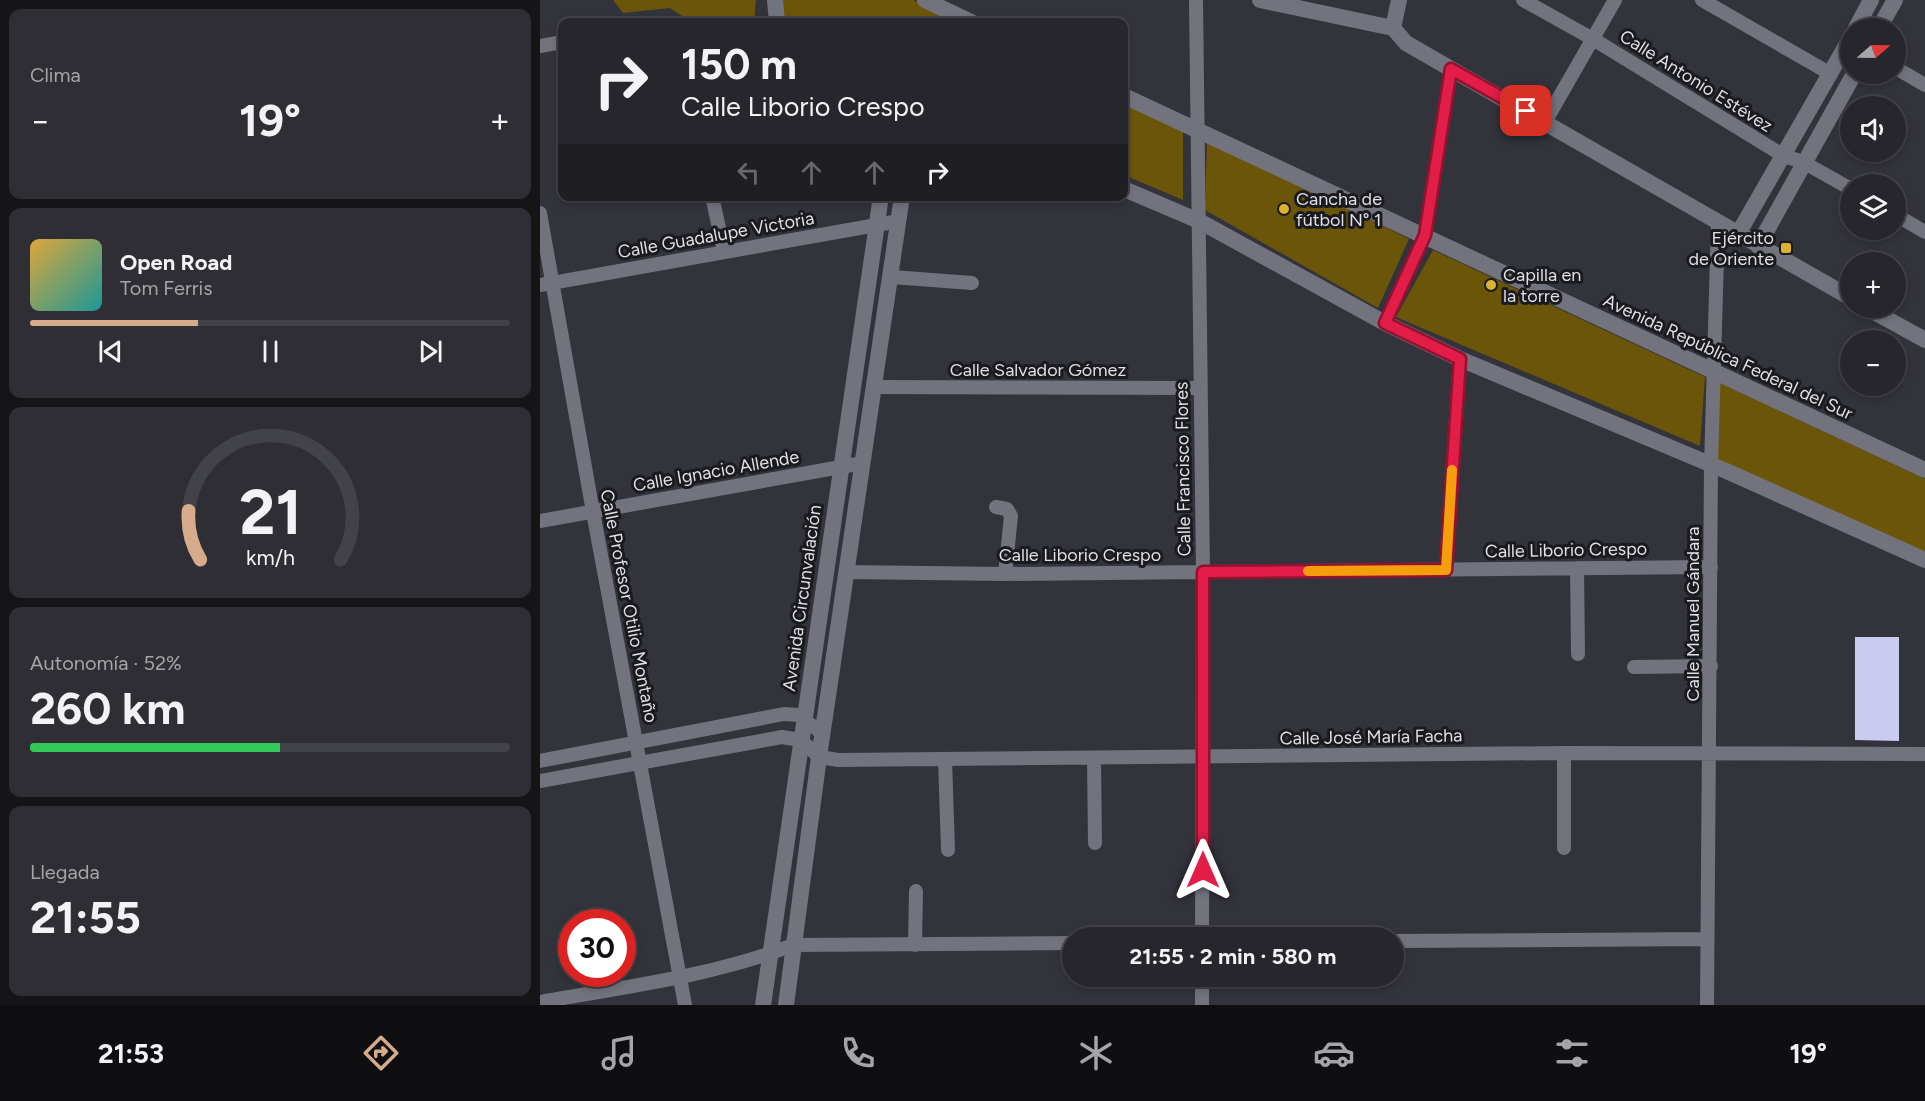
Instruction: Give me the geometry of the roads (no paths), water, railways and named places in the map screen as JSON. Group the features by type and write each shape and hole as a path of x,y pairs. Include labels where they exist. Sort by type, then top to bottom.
{"street":[{"path":"775,0 777,18"},
{"name":"Calle Francisco Flores","path":"1196,0 1203,572 1202,927"},
{"path":"1260,0 1393,28 1406,43 1718,224 1840,292"},
{"path":"1393,28 1399,0"},
{"name":"Calle Antonio Estévez","path":"1524,0 1593,39 1784,156 1803,162 1840,183"},
{"path":"1545,122 1616,0"},
{"path":"1702,0 1831,74"},
{"path":"1861,18 1871,0"},
{"path":"1885,18 1895,0"},
{"path":"931,1 963,18"},
{"path":"540,46 558,43"},
{"path":"1738,234 1840,57"},
{"path":"1385,323 1425,235 1451,69"},
{"path":"1906,74 1925,85"},
{"path":"1758,246 1848,84"},
{"name":"Avenida República Federal del Sur","path":"1128,98 1925,470"},
{"path":"1128,191 1199,221 1385,323 1460,359 1711,465 1925,560"},
{"path":"713,201 724,251"},
{"name":"Avenida Circunvalación","path":"763,1005 880,201"},
{"path":"786,1005 822,733 892,277 901,201"},
{"name":"Calle Profesor Otilio Montaño","path":"540,213 546,284 593,512 685,1005"},
{"name":"Calle Guadalupe Victoria","path":"546,284 899,221"},
{"path":"1906,221 1925,232"},
{"name":"Calle Manuel Gándara","path":"1707,1005 1711,465 1718,224"},
{"path":"892,277 972,284"},
{"path":"1885,318 1925,340"},
{"path":"861,340 881,340"},
{"path":"1446,570 1460,359"},
{"name":"Calle Salvador Gómez","path":"875,387 1200,388"},
{"name":"Calle Ignacio Allende","path":"540,521 863,463"},
{"path":"996,507 1007,509 1011,516 1005,574"},
{"name":"Calle Liborio Crespo","path":"846,573 1005,574 1711,567"},
{"path":"1577,568 1578,654"},
{"path":"1634,667 1711,666"},
{"path":"540,761 784,714 798,715 822,733"},
{"path":"540,781 782,737 801,740 819,757"},
{"path":"1564,753 1564,848"},
{"name":"Calle José María Facha","path":"819,757 838,760 1564,753 1925,754"},
{"path":"1094,758 1095,843"},
{"path":"945,759 948,850"},
{"path":"915,945 916,891"},
{"path":"1404,941 1707,939"},
{"path":"540,1002 680,976 771,954 793,945 1062,943"},
{"path":"1202,987 1202,1005"}],"place":[{"name":"Cancha de fútbol N° 1","path":"1284,209"},
{"name":"Ejército de Oriente","path":"1786,248"},
{"name":"Capilla en la torre","path":"1491,285"}]}
